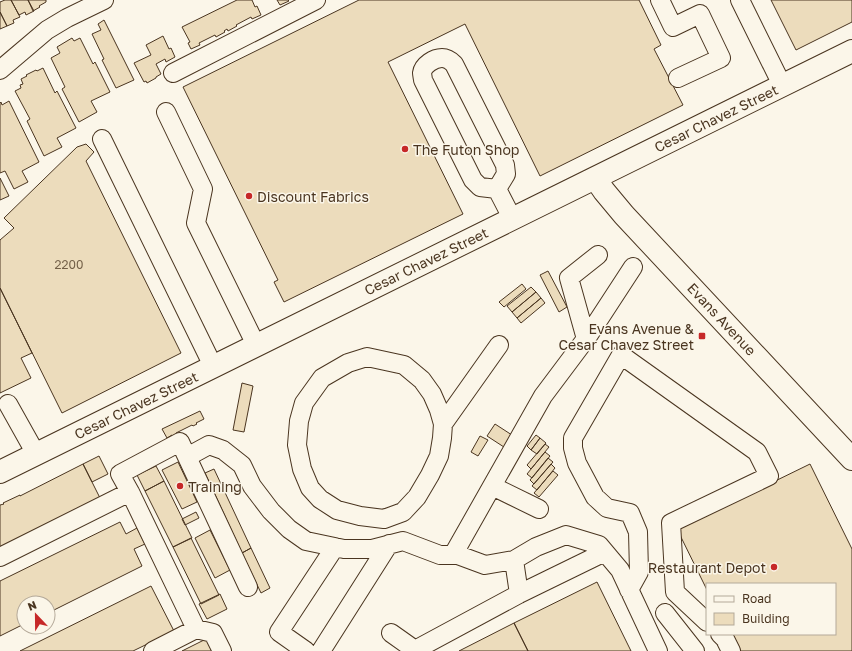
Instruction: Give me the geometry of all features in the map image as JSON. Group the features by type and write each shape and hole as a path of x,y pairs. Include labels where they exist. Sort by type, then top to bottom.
{"main road":[{"name":"Cesar Chavez Street","path":"0,472 852,51"},
{"name":"Evans Avenue","path":"595,178 624,215 850,453"}],"street":[{"path":"0,70 47,30 67,18 104,0"},
{"path":"173,73 316,0"},
{"path":"660,0 673,27 700,14 721,58 678,78"},
{"path":"740,0 782,85"},
{"path":"442,58 449,60 454,64 458,71 505,165 506,174 497,189 480,187 473,180 458,151 423,80 422,73 425,66 432,60 442,58"},
{"path":"166,112 203,189 196,223 256,345"},
{"path":"102,139 213,366"},
{"path":"497,189 512,218"},
{"path":"586,339 569,278 598,256"},
{"path":"453,555 543,396 586,339 633,266"},
{"path":"443,424 499,345"},
{"path":"629,590 639,572 638,532 630,512 607,508 595,498 577,463 573,448 573,438 621,355 757,452 769,476 671,523 675,592 706,621"},
{"path":"367,357 404,365 422,380 432,394 443,424 439,456 417,497 403,512 384,519 360,516 337,510 320,498 310,488 302,469 297,445 299,421 304,403 322,378 348,363 367,357"},
{"path":"8,404 36,454"},
{"path":"196,629 120,474 180,442 248,587"},
{"path":"187,457 209,445 224,450 242,465 252,486 271,511 289,529 306,541 334,547 344,549 372,548 396,542 440,555 458,555 485,565 514,560 536,547 566,535 599,545 620,570 658,651"},
{"path":"492,486 539,509"},
{"path":"0,557 130,492"},
{"path":"384,519 396,542"},
{"path":"321,651 396,542"},
{"path":"306,651 279,632 334,547"},
{"path":"391,633 415,650 519,594 605,552"},
{"path":"514,560 519,594"},
{"path":"665,613 695,651"},
{"path":"153,651 196,629 213,633 222,651"},
{"path":"721,635 725,639 731,651"}],"building":[{"path":"11,0 20,17 13,20 14,23 7,26 0,12 0,2"},
{"path":"11,0 28,0 34,11 26,15 25,12 19,15"},
{"path":"28,0 46,0 46,2 33,11"},
{"path":"237,0 252,0 255,7 257,6 261,15 252,19 251,17 228,31 227,29 224,31 225,32 216,37 215,35 199,43 200,45 191,49 188,43 190,42 182,27"},
{"path":"277,0 288,0 289,1 280,5"},
{"path":"359,0 639,0 661,45 654,49 683,105 540,176 465,24 388,62 463,214 284,302 274,282 278,280 183,87"},
{"path":"771,0 852,0 852,22 796,50"},
{"path":"0,12 7,26 0,29"},
{"path":"104,20 134,80 116,88 102,60 104,59 92,34 101,30 98,24"},
{"path":"163,36 169,49 171,48 175,57 166,62 165,59 156,64 161,74 147,83 146,81 144,82 134,63 151,55 146,45"},
{"path":"72,38 74,41 80,38 93,64 95,62 110,92 91,101 97,112 79,122 62,89 65,87 51,58 60,53 57,47"},
{"path":"43,68 55,93 57,91 76,128 57,138 62,147 44,156 27,121 30,119 15,91 21,88 20,85 23,84 21,79 36,70 37,71"},
{"path":"9,101 39,162 22,171 28,182 14,189 5,171 0,173 0,103 1,102 2,105"},
{"path":"86,144 94,152 86,161 181,353 62,413 0,288 0,240 14,228 4,218 77,147"},
{"path":"0,178 9,196 0,200"},
{"path":"548,271 567,307 559,312 540,275"},
{"path":"522,284 526,289 504,307 499,302"},
{"path":"531,287 536,292 512,312 507,306"},
{"path":"0,288 32,353 21,358 31,378 0,393"},
{"path":"536,292 541,298 517,318 512,312"},
{"path":"541,298 545,303 521,323 517,318"},
{"path":"242,383 253,386 244,432 233,430"},
{"path":"200,411 204,419 193,426 192,425 176,433 177,435 173,437 172,435 167,438 162,429"},
{"path":"495,424 515,437 507,449 487,436"},
{"path":"536,435 540,438 531,450 527,446"},
{"path":"480,436 488,440 478,456 471,452"},
{"path":"540,438 546,443 537,454 531,450"},
{"path":"545,444 549,447 531,469 527,465"},
{"path":"545,452 550,456 532,478 527,474"},
{"path":"99,456 108,474 92,482 83,464"},
{"path":"548,458 553,462 534,484 530,480"},
{"name":"Training","path":"178,462 197,502 182,509 162,470"},
{"path":"83,464 101,500 0,550 0,505"},
{"path":"551,464 555,468 537,490 532,486"},
{"name":"Restaurant Depot","path":"810,464 852,549 852,651 737,651 729,635 836,635 836,583 706,583 706,588 677,529"},
{"path":"156,466 164,481 145,491 137,475"},
{"path":"214,469 251,548 242,553 205,473"},
{"path":"553,471 558,475 539,497 534,493"},
{"path":"164,481 192,538 173,547 145,491"},
{"path":"196,512 199,518 185,525 182,519"},
{"path":"120,522 126,534 137,528 145,544 134,549 142,566 56,609 56,595 16,595 16,628 0,636 0,581"},
{"path":"210,530 230,570 215,578 195,538"},
{"path":"191,538 219,595 201,604 173,547"},
{"path":"251,548 270,588 261,593 242,553"},
{"path":"597,582 631,651 528,651 514,623"},
{"path":"151,586 174,631 133,651 20,651 52,635 56,635 56,633"},
{"path":"220,594 227,609 207,619 199,604"},
{"path":"514,623 528,651 459,651"},
{"path":"210,637 216,651 182,651"}],"place":[{"name":"The Futon Shop","path":"405,149"},
{"name":"Discount Fabrics","path":"249,196"},
{"name":"Evans Avenue & Cesar Chavez Street","path":"702,336"},
{"name":"Training","path":"180,486"},
{"name":"Restaurant Depot","path":"774,567"}]}
